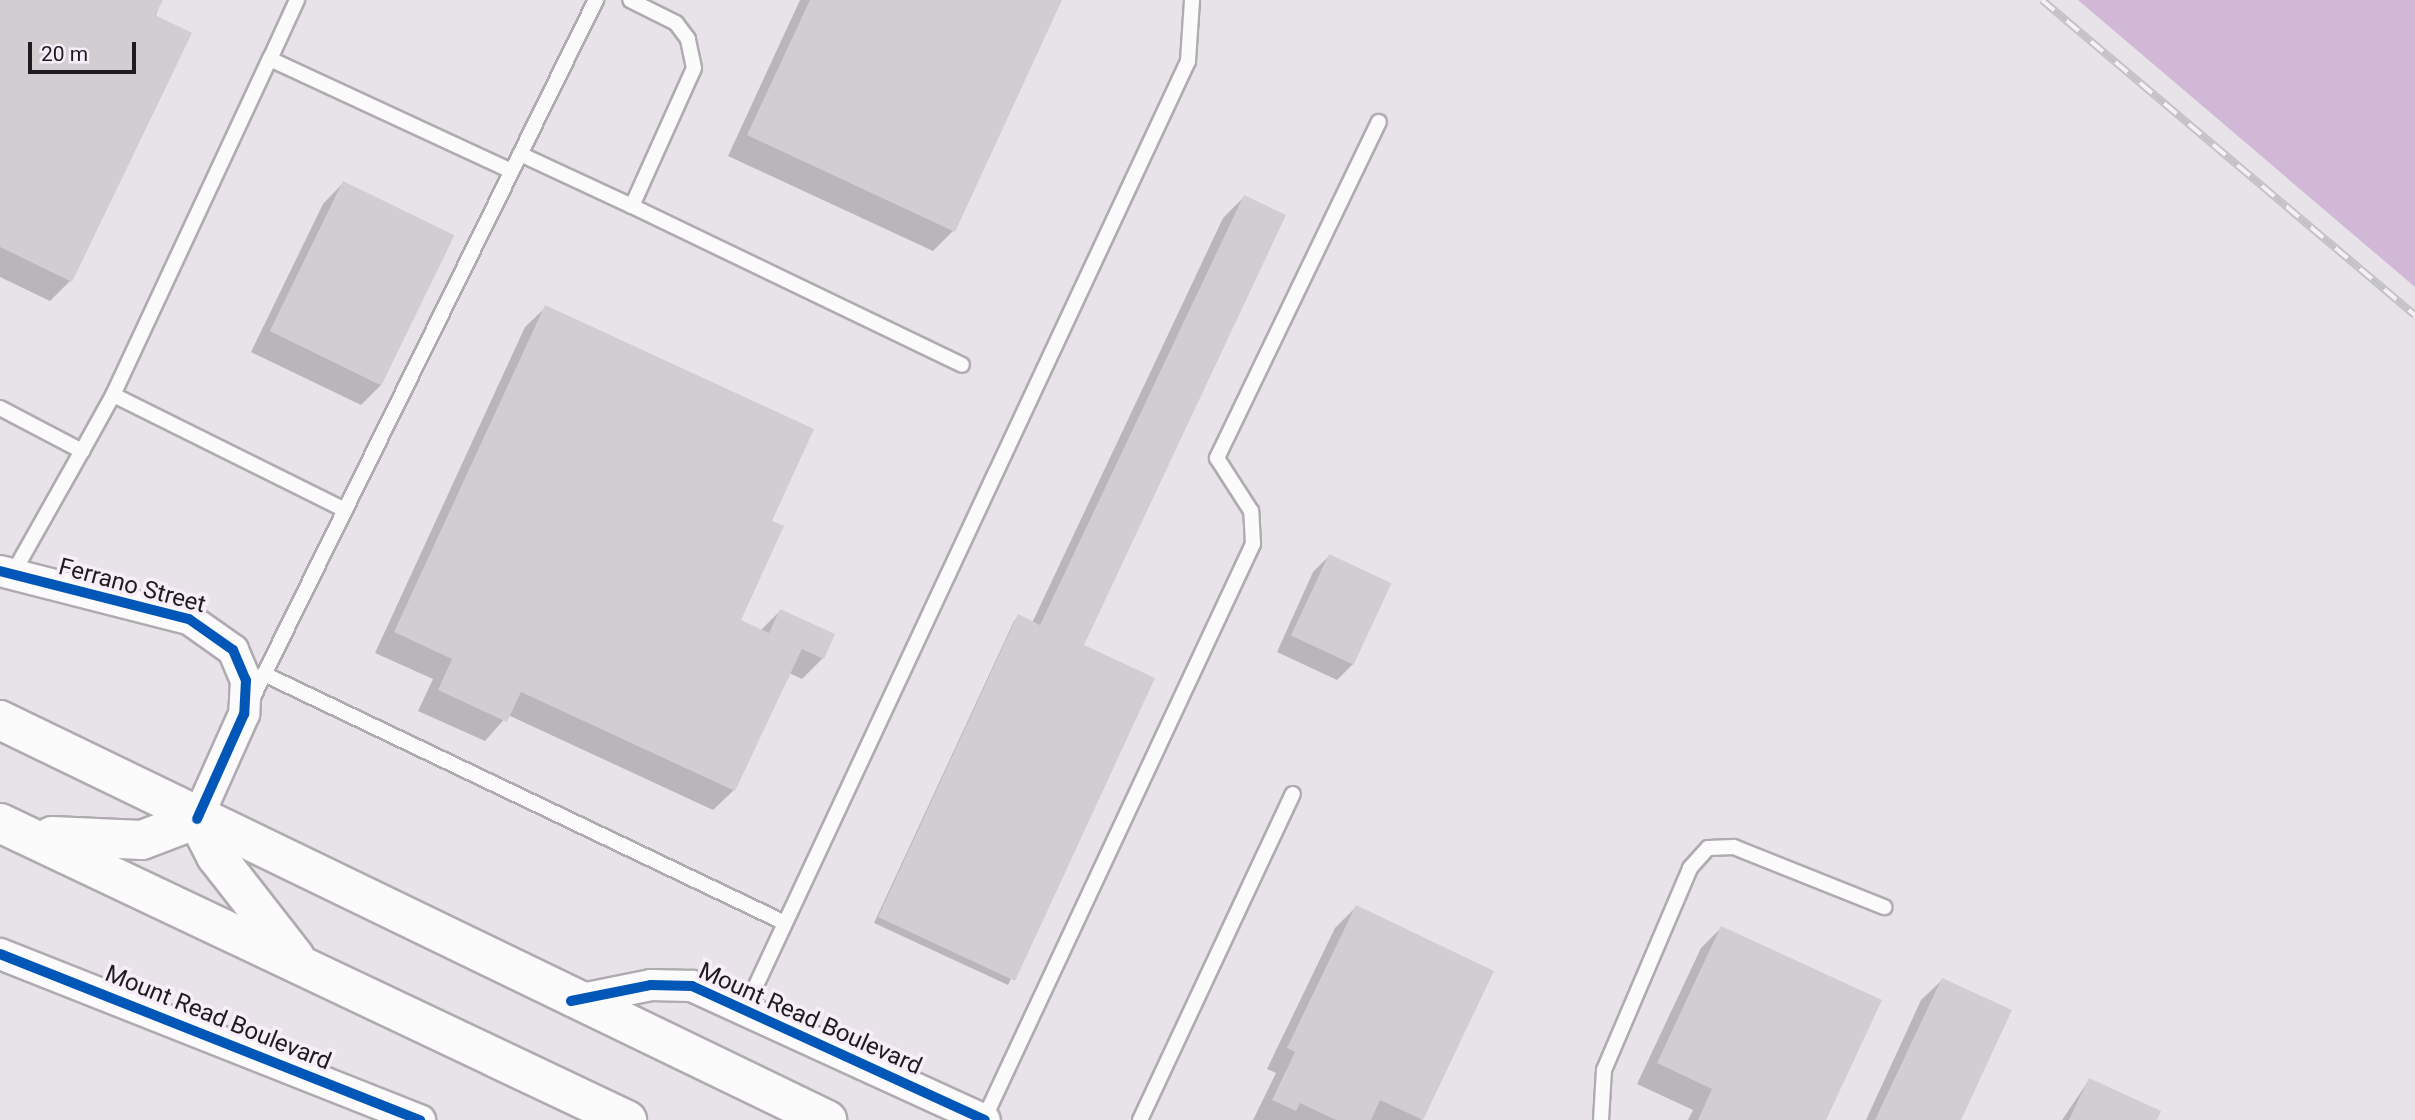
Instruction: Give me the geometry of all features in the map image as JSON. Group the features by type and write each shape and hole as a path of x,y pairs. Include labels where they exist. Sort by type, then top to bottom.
{"main road":[{"path":"0,720 197,820 571,1001 827,1120"},
{"path":"8,827 94,842 142,840 197,820"},
{"path":"197,820 216,856 302,966"},
{"path":"8,827 627,1120"}],"street":[{"name":"Ferrano Street","path":"6,573 210,628 233,650 246,680 244,714 197,820"},
{"name":"Mount Read Boulevard","path":"0,954 420,1120"},
{"name":"Mount Read Boulevard","path":"571,1001 671,983 745,1009 984,1120"}],"lane":[{"path":"6,573 82,451 113,395 298,0"},
{"path":"244,714 596,0"},
{"path":"630,0 676,23 688,39 694,68 632,206"},
{"path":"745,1009 1188,61 1192,0"},
{"path":"270,59 511,172"},
{"path":"984,1120 1253,544 1251,511 1217,458 1379,122"},
{"path":"520,154 962,365"},
{"path":"113,395 345,510"},
{"path":"0,408 82,451"},
{"path":"264,674 785,923"},
{"path":"1140,1120 1293,794"},
{"path":"1601,1120 1604,1070 1690,868 1708,848 1734,847 1884,907"}],"shaded area":[{"path":"2078,0 2415,0 2415,287"}],"building":[{"path":"0,0 163,0 155,15 192,33 72,282 0,247"},
{"path":"810,0 1062,0 955,232 747,135"},
{"path":"343,181 454,235 381,385 270,331"},
{"path":"1244,195 1286,215 1084,645 1155,678 1015,981 878,917 1018,614 1040,625"},
{"path":"545,305 814,429 772,521 784,526 741,620 769,633 780,609 835,634 824,659 802,649 735,791 521,692 507,722 438,690 452,659 394,632"},
{"path":"1329,554 1392,583 1353,665 1291,636"},
{"path":"1356,905 1494,971 1423,1120 1380,1100 1371,1120 1336,1120 1300,1103 1296,1111 1272,1100 1295,1052 1287,1048"},
{"path":"1721,926 1882,1000 1826,1120 1698,1120 1712,1089 1657,1063"},
{"path":"1942,978 2012,1010 1961,1120 1875,1120"},
{"path":"2089,1078 2161,1111 2157,1120 2069,1120"}],"railway":[{"path":"2042,0 2415,315"}],"cycle path":[{"path":"0,571 189,619 233,650 246,680 244,714 197,819"},
{"path":"0,954 420,1120"},
{"path":"571,1001 651,985 692,986 985,1120"}]}
